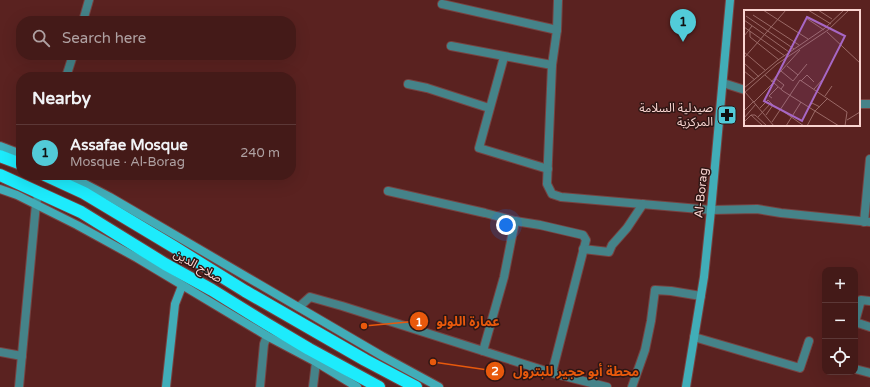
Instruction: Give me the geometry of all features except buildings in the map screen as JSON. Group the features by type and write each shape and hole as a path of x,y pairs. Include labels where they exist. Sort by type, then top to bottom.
{"highway":[{"path":"0,156 16,162"},
{"name":"صلاح الدين","path":"0,175 81,212 172,268 212,290 361,384 379,387"},
{"name":"صلاح الدين","path":"56,180 84,193 245,291 365,360 416,387"}],"main road":[{"name":"Al-Borag","path":"686,387 701,296 711,210 730,0"},
{"path":"0,146 16,152"},
{"path":"78,180 110,197 382,356 439,387"},
{"path":"0,189 18,195 77,225 137,258 267,336 361,384"},
{"path":"166,387 175,304 182,286"}],"street":[{"path":"84,16 89,0"},
{"path":"558,0 552,65 547,184 552,194 561,197 711,210 757,210 867,222 870,159"},
{"path":"442,4 556,30"},
{"path":"451,46 552,65"},
{"path":"504,57 479,148 548,169"},
{"path":"68,72 71,60"},
{"path":"723,83 744,90"},
{"path":"408,84 427,88 489,108"},
{"path":"388,191 485,212 515,221 583,235 586,240 552,372"},
{"path":"19,387 36,204 39,192"},
{"path":"583,249 609,252 612,245 627,228 643,204"},
{"path":"483,351 504,276 515,221"},
{"path":"632,387 645,350 651,321 654,290 672,291 701,296"},
{"path":"299,307 310,297 552,372 607,387"},
{"path":"858,311 861,300 870,301"},
{"path":"858,323 870,327"},
{"path":"260,387 264,344 267,336"},
{"path":"694,337 800,368 809,340"},
{"path":"0,352 22,356"},
{"path":"313,387 316,362"},
{"path":"858,370 870,373"}],"place":[{"name":"Assafae Mosque","path":"683,42"},
{"name":"صيدلية السلامة المركزية","path":"727,115"},
{"name":"عمارة اللولو","path":"364,326"},
{"name":"محطة أبو حجير للبترول","path":"433,362"}]}
